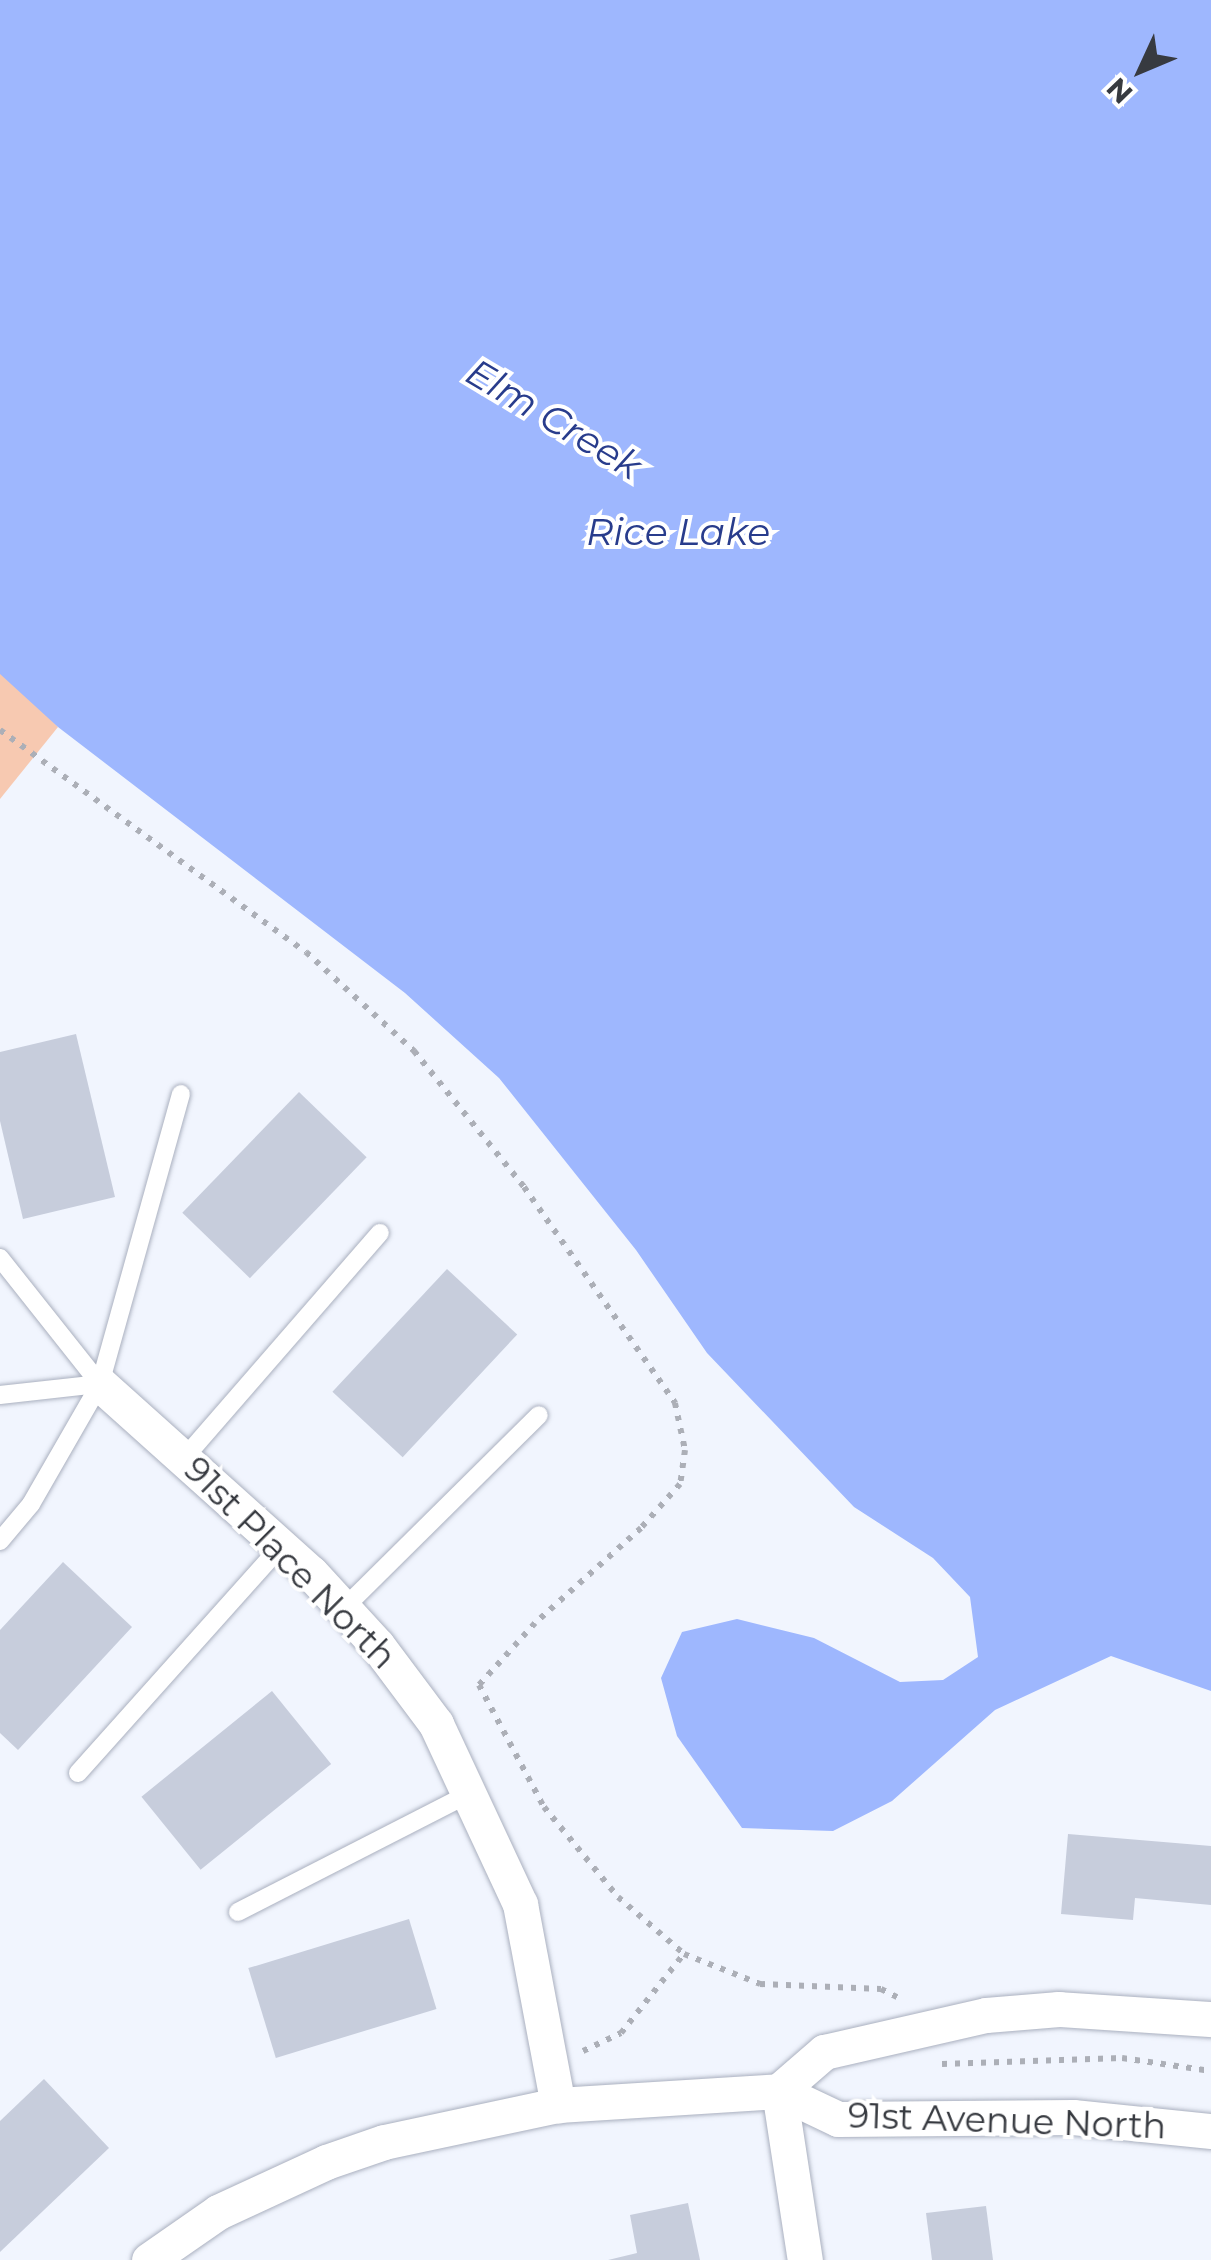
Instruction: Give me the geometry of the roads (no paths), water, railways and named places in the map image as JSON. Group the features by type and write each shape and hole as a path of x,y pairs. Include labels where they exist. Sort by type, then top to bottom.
{"street":[{"name":"91st Place North","path":"100,1384 282,1546 344,1608 409,1684 472,1792 520,1904 553,2058 558,2105"},
{"name":"91st Avenue North","path":"1211,2019 1060,2009 986,2015 824,2052 779,2091 838,2119 1073,2116 1211,2131"},
{"path":"150,2260 218,2212 326,2162 384,2142 558,2105 779,2091 805,2260"}],"lane":[{"path":"0,1541 32,1504 100,1384 181,1094"},
{"path":"185,1456 380,1233"},
{"path":"0,1258 100,1384"},
{"path":"0,1395 100,1384"},
{"path":"344,1608 539,1415"},
{"path":"78,1773 282,1546"},
{"path":"238,1912 472,1792"}],"water":[{"name":"Rice Lake","path":"0,0 1211,0 1211,1691 1111,1656 995,1710 892,1801 833,1831 742,1828 677,1736 661,1678 682,1632 737,1619 814,1638 900,1682 943,1680 978,1657 970,1597 933,1558 854,1507 707,1353 636,1250 499,1078 405,993 58,727 0,674"}],"water label":[{"name":"Elm Creek","path":"554,419"}]}
